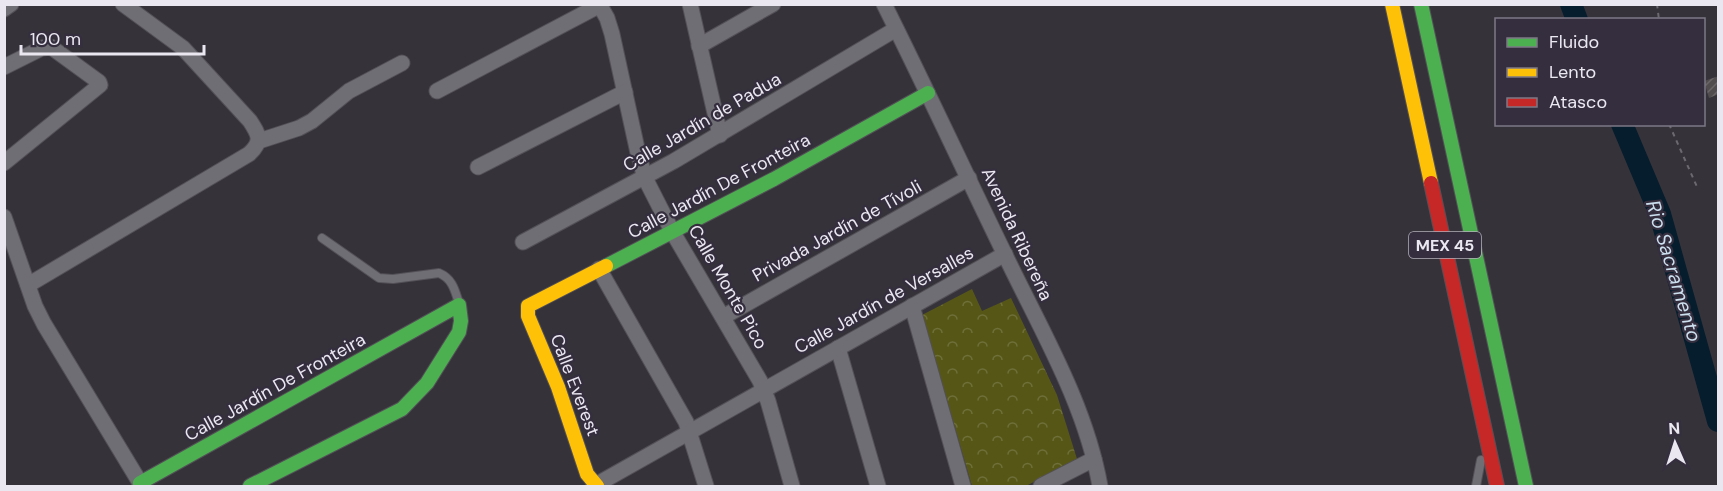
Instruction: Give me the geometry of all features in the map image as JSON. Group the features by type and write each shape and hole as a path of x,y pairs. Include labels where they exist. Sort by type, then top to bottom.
{"main road":[{"name":"MEX 45","path":"1392,4 1497,486"},
{"name":"MEX 45","path":"1421,4 1526,486"},
{"name":"Calle Jardín De Fronteira","path":"526,310 532,302 815,157 928,93"},
{"name":"Calle Jardín De Fronteira","path":"141,485 459,305"},
{"path":"250,486 402,409 420,392 459,332 461,321 459,305"},
{"name":"Calle Everest","path":"526,310 558,387 592,484"}],"street":[{"path":"4,9 12,4"},
{"path":"28,285 249,154 259,141 257,132 250,121 183,48 123,4"},
{"path":"690,4 720,135"},
{"path":"699,46 773,4"},
{"name":"Avenida Ribereña","path":"884,4 1064,376 1081,418 1100,486"},
{"path":"437,91 600,5"},
{"name":"Calle Monte Pico","path":"600,5 612,34 645,178 672,231 764,390 792,486"},
{"name":"Calle Jardín de Padua","path":"523,242 645,178 896,29"},
{"path":"4,67 42,48 51,47 99,82 100,86 4,163"},
{"path":"259,141 299,128 312,121 349,91 402,63"},
{"path":"478,167 626,92"},
{"name":"Privada Jardín de Tívoli","path":"723,317 969,178"},
{"path":"4,217 7,234 44,324 141,485"},
{"name":"Calle Jardín de Versalles","path":"592,484 690,432 1005,254"},
{"path":"599,268 680,410 690,432 706,486"},
{"path":"912,306 963,486"},
{"path":"838,348 878,486"},
{"path":"1041,486 1094,459"}],"lane":[{"path":"322,238 379,278 393,279 439,273 446,276 453,285 459,305"},
{"path":"1476,486 1486,435"}],"path":[{"path":"1670,126 1698,189"}],"green space":[{"path":"972,289 982,311 1011,298 1057,395 1077,459 1026,486 972,486 922,315"}],"building":[{"path":"1719,76 1719,94 1709,98 1705,81"}],"waterway":[{"name":"Rio Sacramento","path":"1571,4 1576,18"},
{"name":"Rio Sacramento","path":"1623,126 1660,214 1718,421"}],"traffic: fast":[{"path":"1421,4 1526,486"},
{"path":"606,266 774,179 928,93"},
{"path":"140,483 459,305 461,321 459,332 427,383 402,409 250,486"}],"traffic: slow":[{"path":"1392,4 1431,183"},
{"path":"597,486 587,474 558,387 528,316 528,306 606,266"}],"traffic: jam":[{"path":"1431,183 1497,486"}]}
